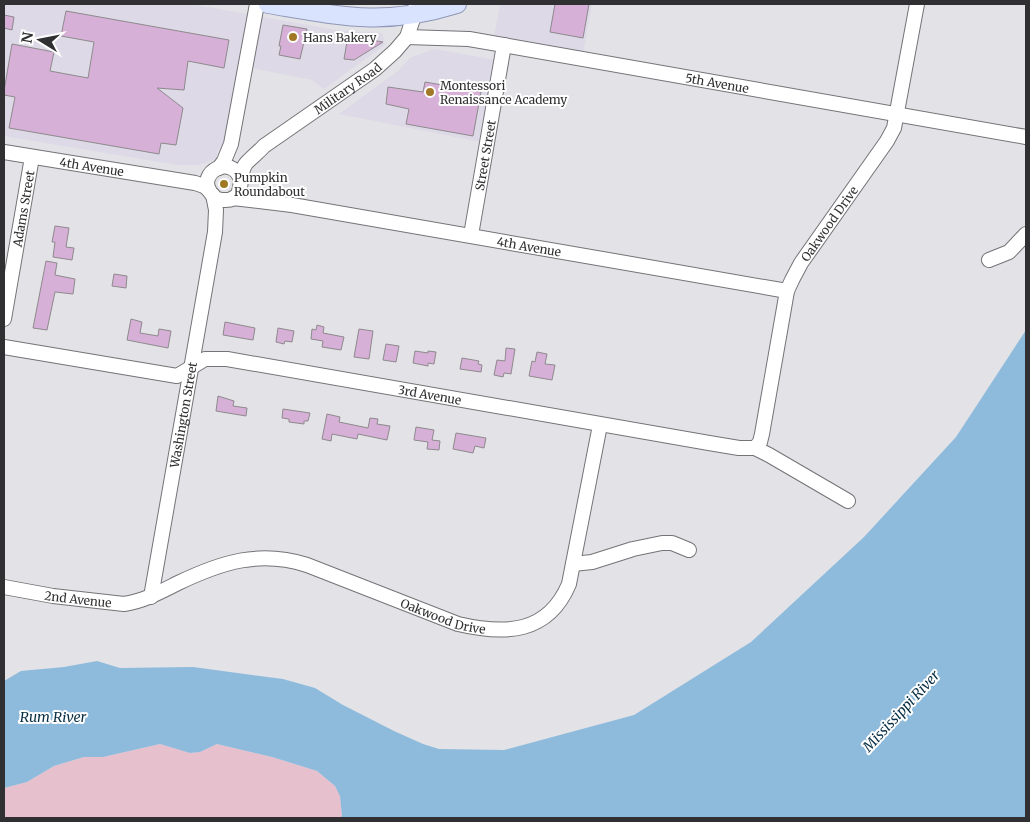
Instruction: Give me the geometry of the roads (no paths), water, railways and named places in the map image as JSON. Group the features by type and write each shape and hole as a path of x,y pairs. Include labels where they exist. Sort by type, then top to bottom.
{"main road":[{"path":"274,4 334,16 389,18 415,10 457,4"}],"street":[{"path":"220,168 237,172 241,182 239,193 232,199 219,200 211,193 208,182 209,177 220,168 231,144 256,4"},
{"name":"Oakwood Drive","path":"755,448 760,442 762,434 788,291 801,263 887,141 894,128 918,4"},
{"name":"Military Road","path":"241,182 242,171 246,163 264,146 375,68 395,51 407,37 415,10"},
{"name":"5th Avenue","path":"407,37 456,38 504,45 1026,137"},
{"name":"Street Street","path":"471,235 504,45"},
{"name":"Military Road","path":"220,168 238,161 256,147 264,146"},
{"name":"4th Avenue","path":"4,152 179,181 204,186 211,193"},
{"name":"Adams Street","path":"4,318 32,158"},
{"name":"4th Avenue","path":"179,181 220,168"},
{"name":"4th Avenue","path":"241,182 253,193 270,201"},
{"name":"Washington Street","path":"151,597 215,232 216,210 211,193"},
{"name":"4th Avenue","path":"232,199 270,201 788,291"},
{"name":"Washington Street","path":"215,232 224,208 232,199"},
{"path":"990,260 1009,252 1026,234"},
{"name":"3rd Avenue","path":"4,347 173,376 182,374 204,359 228,359 600,425 739,448 755,448 848,501"},
{"name":"Oakwood Drive","path":"151,597 180,582 231,561 249,558 271,558 292,560 308,565 458,624 476,628 512,629 536,623 553,611 565,594 569,584 600,425"},
{"path":"573,564 592,562 662,542 672,543 688,550"},
{"name":"2nd Avenue","path":"4,587 114,604 134,603 151,597"}],"water":[{"path":"1026,330 1026,818 340,818 342,816 340,796 335,786 317,771 272,757 217,744 200,752 190,753 160,744 103,757 84,757 54,766 27,782 4,788 4,681 21,671 64,667 97,661 120,668 193,667 283,679 315,688 343,705 394,731 439,749 504,750 634,715 751,642 864,537 956,437"}],"place":[{"name":"Hans Bakery","path":"293,37"},
{"name":"Montessori Renaissance Academy","path":"430,92"},
{"name":"Pumpkin Roundabout","path":"224,184"}],"water label":[{"name":"Mississippi River","path":"901,711"},
{"name":"Rum River","path":"53,717"}]}
